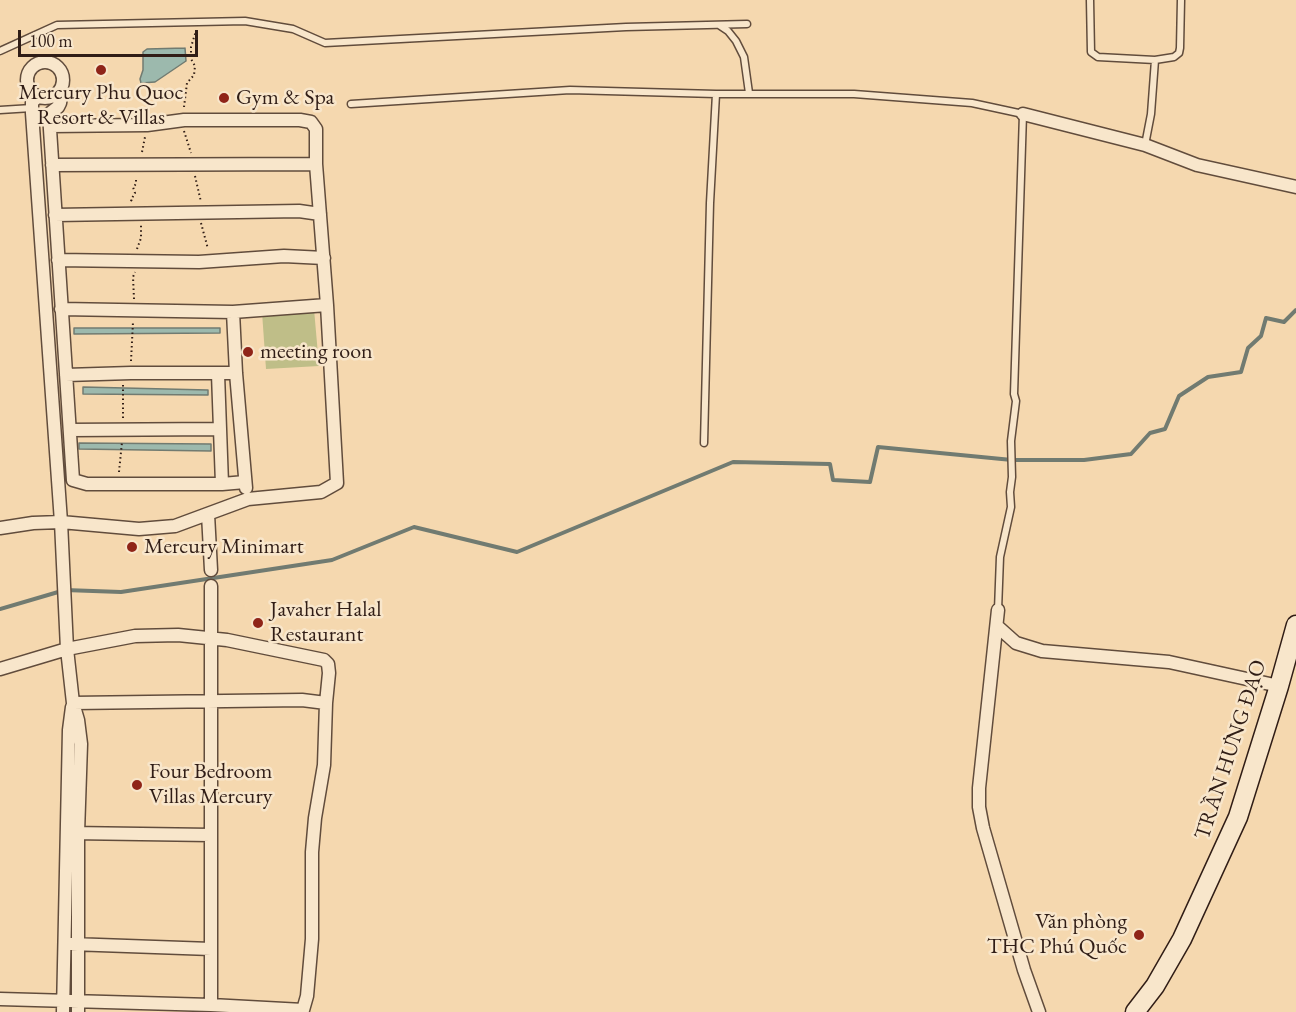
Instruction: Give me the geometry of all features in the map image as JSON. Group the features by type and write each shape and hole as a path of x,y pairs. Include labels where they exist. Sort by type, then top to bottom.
{"main road":[{"name":"TRẦN HƯNG ĐẠO","path":"1135,1012 1155,986 1182,939 1238,817 1296,625"}],"street":[{"path":"35,103 58,93 63,85 62,73 54,64 42,62 32,68 27,78 35,103 73,702 69,730 79,944 79,1006"},
{"path":"58,93 61,97 60,103 49,114 73,480 87,484 245,482"},
{"path":"1023,114 1145,145 1197,165 1296,187"},
{"path":"0,528 62,522 139,529 175,526 248,499 321,492 337,483 324,258 316,164 316,129 311,122 300,120 184,120 147,125 50,126"},
{"path":"52,165 316,164"},
{"path":"55,215 299,211 320,214"},
{"path":"58,260 204,262 285,256 324,258"},
{"path":"61,309 233,312 327,305"},
{"path":"233,312 236,374 248,499"},
{"path":"218,374 222,484"},
{"path":"66,375 236,374"},
{"path":"70,430 220,429"},
{"path":"208,514 211,570"},
{"path":"211,586 211,1005"},
{"path":"998,610 979,788 979,807 1024,970 1039,1012"},
{"path":"997,626 1016,643 1042,651 1163,662 1279,686"},
{"path":"0,669 68,649 135,636 178,635 211,638 324,660 328,664 329,673 324,765 312,852 311,963 303,1011 211,1005 63,1006 0,999"},
{"path":"73,702 302,700 326,703"},
{"path":"73,833 211,835"},
{"path":"63,1006 73,833"},
{"path":"65,944 211,949"}],"lane":[{"path":"1090,0 1090,52 1098,57 1155,60 1174,57 1179,53 1181,0"},
{"path":"0,51 57,25 244,21 293,29 325,43 627,27 747,24"},
{"path":"719,25 736,41 744,57 749,93"},
{"path":"1145,145 1151,114 1155,60"},
{"path":"351,104 570,90 716,94 854,94 972,103 1023,114 1014,394 1016,401 1011,441 1011,507 1000,557 998,610"},
{"path":"704,443 710,203 716,94"},
{"path":"0,110 35,103"}],"path":[{"path":"184,120 187,83 194,75 195,66 191,59 191,46 197,22"},
{"path":"141,166 141,153 147,125"},
{"path":"200,213 202,232 208,248 204,262"}],"shaded area":[{"path":"185,48 186,61 155,82 141,83 143,52 147,49"},
{"path":"314,309 319,366 266,369 262,312"},
{"path":"74,328 220,328 220,333 74,334"},
{"path":"83,387 208,390 208,395 83,394"},
{"path":"79,443 211,444 211,451 79,449"}],"waterway":[{"path":"0,609 65,590 121,592 332,560 414,527 517,552 733,462 830,464 833,480 870,482 878,447 1012,460 1084,460 1131,454 1150,433 1165,429 1179,396 1208,377 1241,372 1248,348 1261,336 1266,318 1284,322 1296,310"}],"place":[{"name":"Mercury Phu Quoc Resort & Villas","path":"101,70"},
{"name":"Gym & Spa","path":"224,98"},
{"name":"meeting roon","path":"248,352"},
{"name":"Mercury Minimart","path":"132,547"},
{"name":"Javaher Halal Restaurant","path":"258,623"},
{"name":"Four Bedroom Villas Mercury","path":"137,785"},
{"name":"Văn phòng THC Phú Quốc","path":"1139,935"}]}
